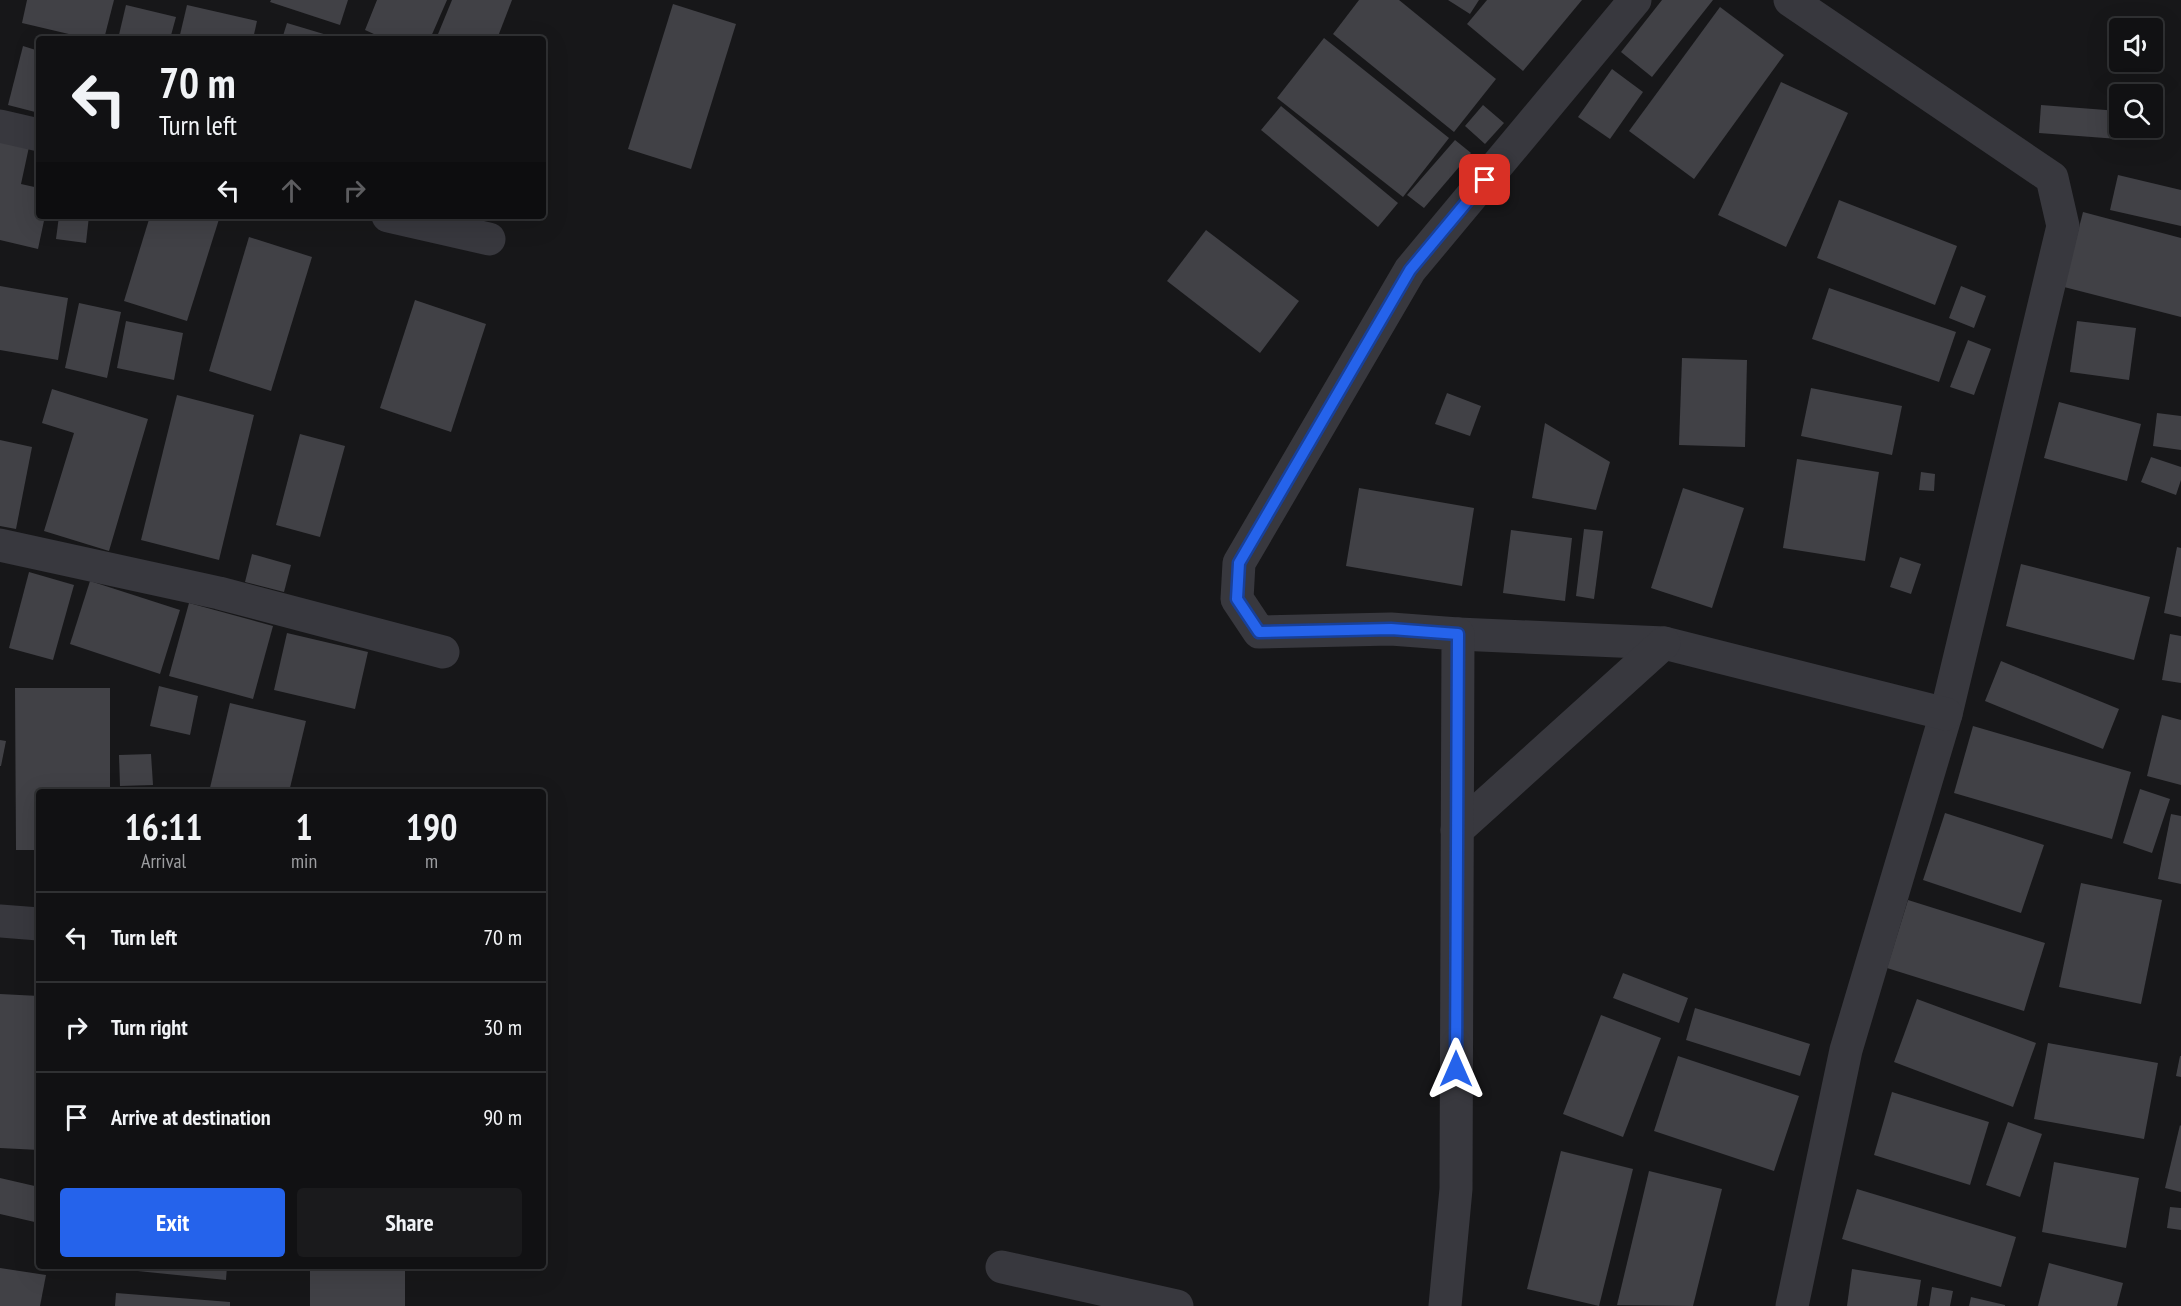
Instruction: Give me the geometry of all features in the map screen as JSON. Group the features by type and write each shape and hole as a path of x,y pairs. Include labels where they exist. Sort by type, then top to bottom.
{"street":[{"path":"1635,0 1410,270 1239,563 1237,599 1259,632 1391,629 1664,643 1946,714"},
{"path":"1790,0 2052,178 2063,226 1946,714 1846,1050 1792,1306"},
{"path":"0,126 36,134"},
{"path":"401,219 489,239"},
{"path":"0,545 219,593 443,652"},
{"path":"1444,1306 1456,1189 1458,634"},
{"path":"1457,830 1664,643"},
{"path":"0,921 36,924"},
{"path":"1002,1267 1177,1306"}],"building":[{"path":"27,0 114,0 105,36 77,36 22,23"},
{"path":"271,0 348,0 340,25 270,2"},
{"path":"377,0 447,0 431,36 378,36 365,30"},
{"path":"452,0 512,0 498,36 437,36"},
{"path":"1359,0 1399,0 1496,79 1454,132 1333,34"},
{"path":"1448,0 1479,0 1470,14"},
{"path":"1487,0 1582,0 1523,71 1467,24"},
{"path":"1662,0 1713,0 1652,77 1621,52"},
{"path":"673,4 736,24 691,169 628,149"},
{"path":"126,5 176,17 171,36 119,36"},
{"path":"187,5 257,21 254,36 180,36"},
{"path":"1720,7 1784,55 1694,179 1629,131"},
{"path":"287,23 330,36 283,36"},
{"path":"1324,38 1449,138 1403,197 1277,98"},
{"path":"23,46 36,50 36,112 8,105"},
{"path":"1612,69 1643,92 1610,139 1578,117"},
{"path":"1781,82 1848,113 1786,247 1718,215"},
{"path":"1483,105 1504,123 1485,144 1465,126"},
{"path":"2041,105 2109,110 2109,138 2118,139 2039,133"},
{"path":"1281,106 1398,203 1378,227 1261,130"},
{"path":"0,140 29,147 21,184 36,187 36,219 44,219 38,249 0,240"},
{"path":"1455,140 1471,153 1424,208 1407,195"},
{"path":"2118,175 2181,190 2181,226 2110,210"},
{"path":"1839,200 1957,246 1935,305 1817,258"},
{"path":"2083,212 2181,238 2181,317 2064,287"},
{"path":"59,219 89,219 86,243 56,239"},
{"path":"149,219 219,219 187,321 124,301"},
{"path":"1206,230 1299,301 1260,353 1167,281"},
{"path":"249,237 312,257 271,391 209,371"},
{"path":"0,286 68,298 58,360 0,350"},
{"path":"1961,286 1986,296 1974,328 1949,318"},
{"path":"1829,288 1956,332 1939,382 1812,339"},
{"path":"415,300 486,324 451,432 380,408"},
{"path":"79,303 121,312 107,378 65,368"},
{"path":"126,321 183,333 174,380 117,368"},
{"path":"2077,321 2136,328 2129,380 2070,372"},
{"path":"1968,340 1991,349 1974,395 1950,387"},
{"path":"1682,358 1747,360 1745,447 1679,445"},
{"path":"1811,388 1902,406 1892,455 1801,436"},
{"path":"52,389 148,419 109,551 44,531 74,433 42,423"},
{"path":"1447,393 1481,406 1470,436 1435,424"},
{"path":"177,395 254,415 219,560 141,540"},
{"path":"2059,402 2141,424 2127,481 2044,458"},
{"path":"2157,413 2181,416 2181,450 2153,446"},
{"path":"1545,423 1610,462 1596,510 1532,498"},
{"path":"300,434 345,446 320,537 276,525"},
{"path":"0,440 32,447 16,529 0,526"},
{"path":"2151,457 2181,467 2181,480 2176,495 2141,482"},
{"path":"1797,459 1879,472 1865,561 1783,548"},
{"path":"1921,472 1935,474 1934,491 1919,490"},
{"path":"1359,488 1474,508 1462,586 1346,566"},
{"path":"1683,488 1744,508 1712,608 1651,588"},
{"path":"1584,529 1603,531 1594,599 1576,596"},
{"path":"1511,530 1572,538 1565,601 1503,593"},
{"path":"2177,547 2181,548 2181,617 2164,613"},
{"path":"252,554 291,565 284,592 245,582"},
{"path":"1900,557 1921,564 1911,594 1890,587"},
{"path":"2021,564 2150,597 2134,660 2006,626"},
{"path":"29,572 74,585 53,660 9,648"},
{"path":"90,581 180,610 160,674 70,644"},
{"path":"189,603 273,626 253,699 169,676"},
{"path":"287,633 368,652 355,709 274,690"},
{"path":"2170,634 2181,636 2181,683 2162,680"},
{"path":"2001,661 2119,709 2103,749 1985,701"},
{"path":"159,686 198,696 190,735 150,726"},
{"path":"15,688 110,688 110,789 36,789 36,850 16,850"},
{"path":"230,703 306,721 290,789 210,789"},
{"path":"2162,715 2181,720 2181,785 2147,776"},
{"path":"1973,726 2131,772 2112,839 1954,793"},
{"path":"0,740 6,741 1,766 0,766"},
{"path":"151,754 153,785 120,786 119,755"},
{"path":"2140,789 2170,799 2152,853 2123,843"},
{"path":"1945,813 2044,845 2021,913 1923,880"},
{"path":"2171,814 2181,816 2181,884 2158,879"},
{"path":"2081,883 2162,900 2141,1004 2059,987"},
{"path":"1908,900 2045,943 2024,1011 1887,968"},
{"path":"1623,973 1688,998 1679,1023 1613,998"},
{"path":"0,994 36,996 36,1150 0,1148"},
{"path":"1917,999 2036,1043 2013,1107 1894,1062"},
{"path":"1695,1008 1810,1044 1800,1076 1686,1040"},
{"path":"1601,1015 1661,1038 1623,1137 1563,1114"},
{"path":"2048,1043 2158,1063 2144,1139 2034,1119"},
{"path":"1678,1056 1799,1096 1774,1171 1654,1131"},
{"path":"2181,1056 2181,1077 2176,1076"},
{"path":"1892,1092 1989,1122 1970,1185 1874,1155"},
{"path":"2008,1122 2042,1134 2020,1197 1986,1185"},
{"path":"2181,1126 2181,1192 2165,1188"},
{"path":"1561,1151 1633,1169 1599,1306 1527,1289"},
{"path":"2054,1162 2139,1178 2126,1248 2042,1232"},
{"path":"1649,1171 1722,1189 1693,1306 1617,1305"},
{"path":"0,1178 36,1186 36,1222 0,1214"},
{"path":"1857,1189 2016,1237 2001,1287 1842,1239"},
{"path":"2170,1207 2181,1208 2181,1230 2167,1228"},
{"path":"2049,1263 2123,1283 2117,1306 2038,1306"},
{"path":"0,1268 46,1275 40,1306 0,1306"},
{"path":"118,1269 227,1269 226,1280"},
{"path":"310,1269 405,1269 405,1306 310,1306"},
{"path":"1852,1269 1921,1280 1917,1306 1847,1306"},
{"path":"1932,1287 1953,1291 1950,1306 1929,1306"},
{"path":"116,1293 230,1302 230,1306 115,1306"},
{"path":"1971,1297 2005,1305 2005,1306 1969,1306"}],"route":[{"path":"1456,1069 1458,634 1391,629 1259,632 1237,599 1239,563 1410,270 1485,180"}]}
